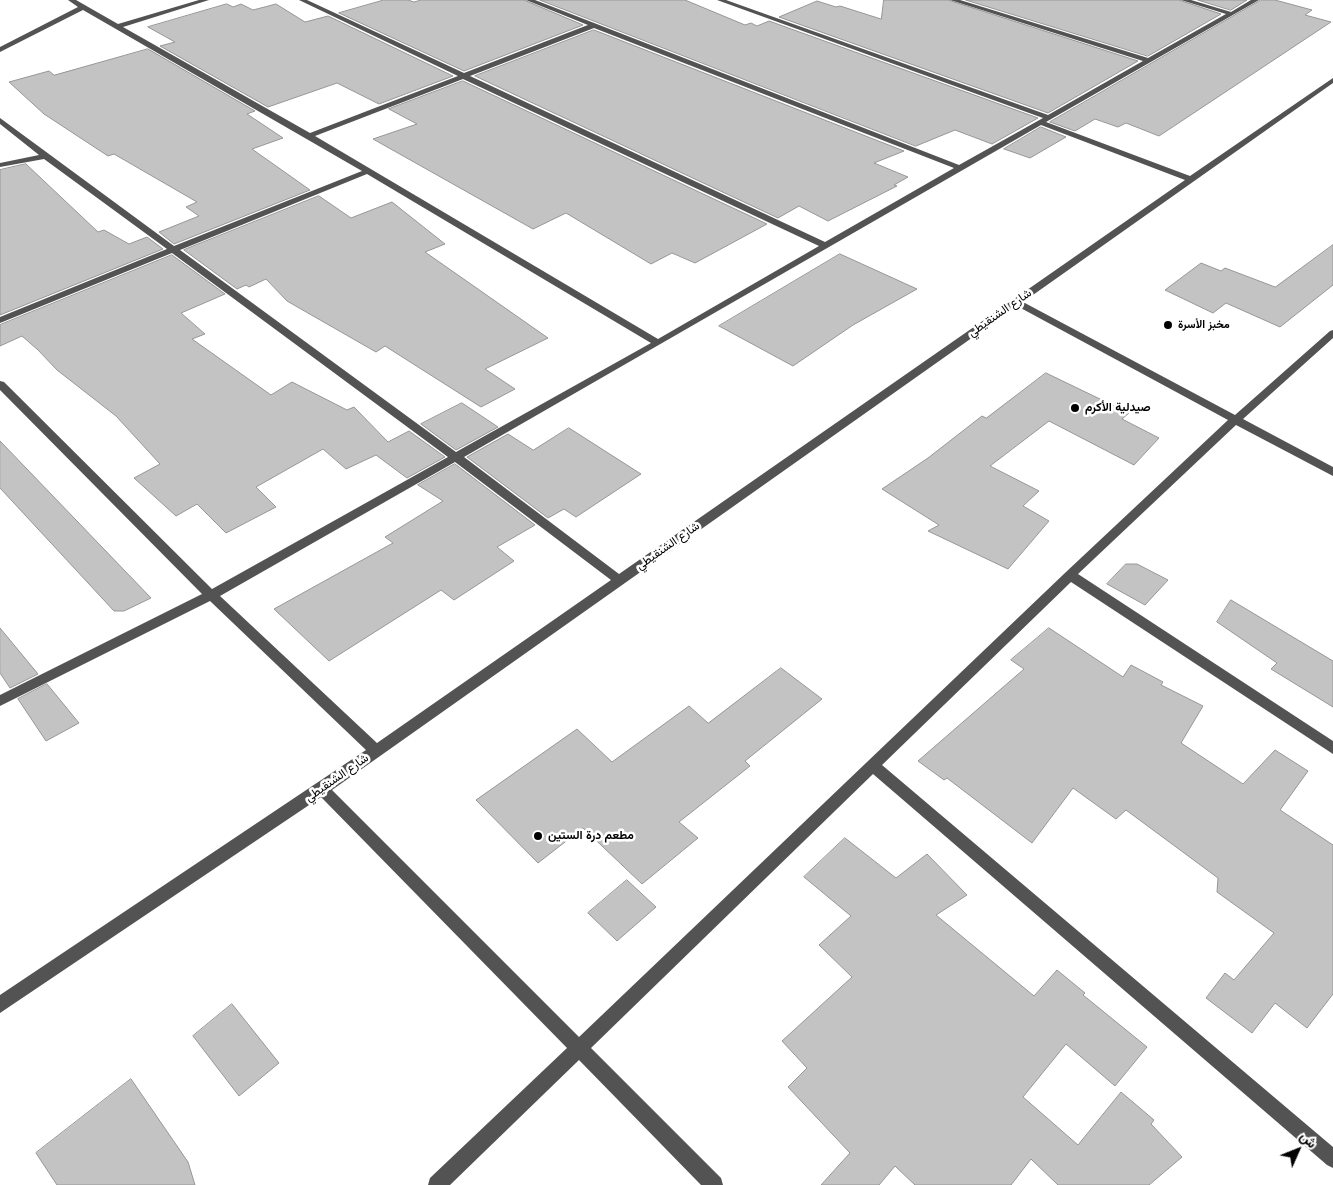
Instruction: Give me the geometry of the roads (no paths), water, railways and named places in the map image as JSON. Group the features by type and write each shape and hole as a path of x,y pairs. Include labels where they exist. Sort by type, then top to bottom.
{"street":[{"path":"72,0 309,136 658,343"},
{"path":"118,26 206,0"},
{"path":"302,0 826,246"},
{"path":"532,0 592,26 960,168"},
{"path":"720,0 1046,121 1191,179"},
{"path":"953,0 1149,62"},
{"path":"1184,0 1232,14"},
{"path":"0,701 211,595 658,343 960,168 1046,121 1256,0"},
{"path":"0,50 83,7"},
{"path":"309,136 592,26"},
{"name":"شارع الشنقيطي","path":"0,1005 322,789 1191,179 1332,83"},
{"path":"0,120 45,156 456,457 619,580"},
{"path":"0,165 45,156"},
{"path":"0,320 368,171"},
{"path":"1016,302 1333,472"},
{"path":"437,1185 1070,575 1235,420 1333,333"},
{"path":"0,384 211,595 376,751"},
{"path":"1070,575 1333,748"},
{"path":"872,765 1333,1159"},
{"path":"322,789 714,1185"}],"place":[{"name":"مخبز الأسرة","path":"1168,325"},
{"name":"صيدلية الأكرم","path":"1075,408"},
{"name":"مطعم درة الستين","path":"538,836"}]}
